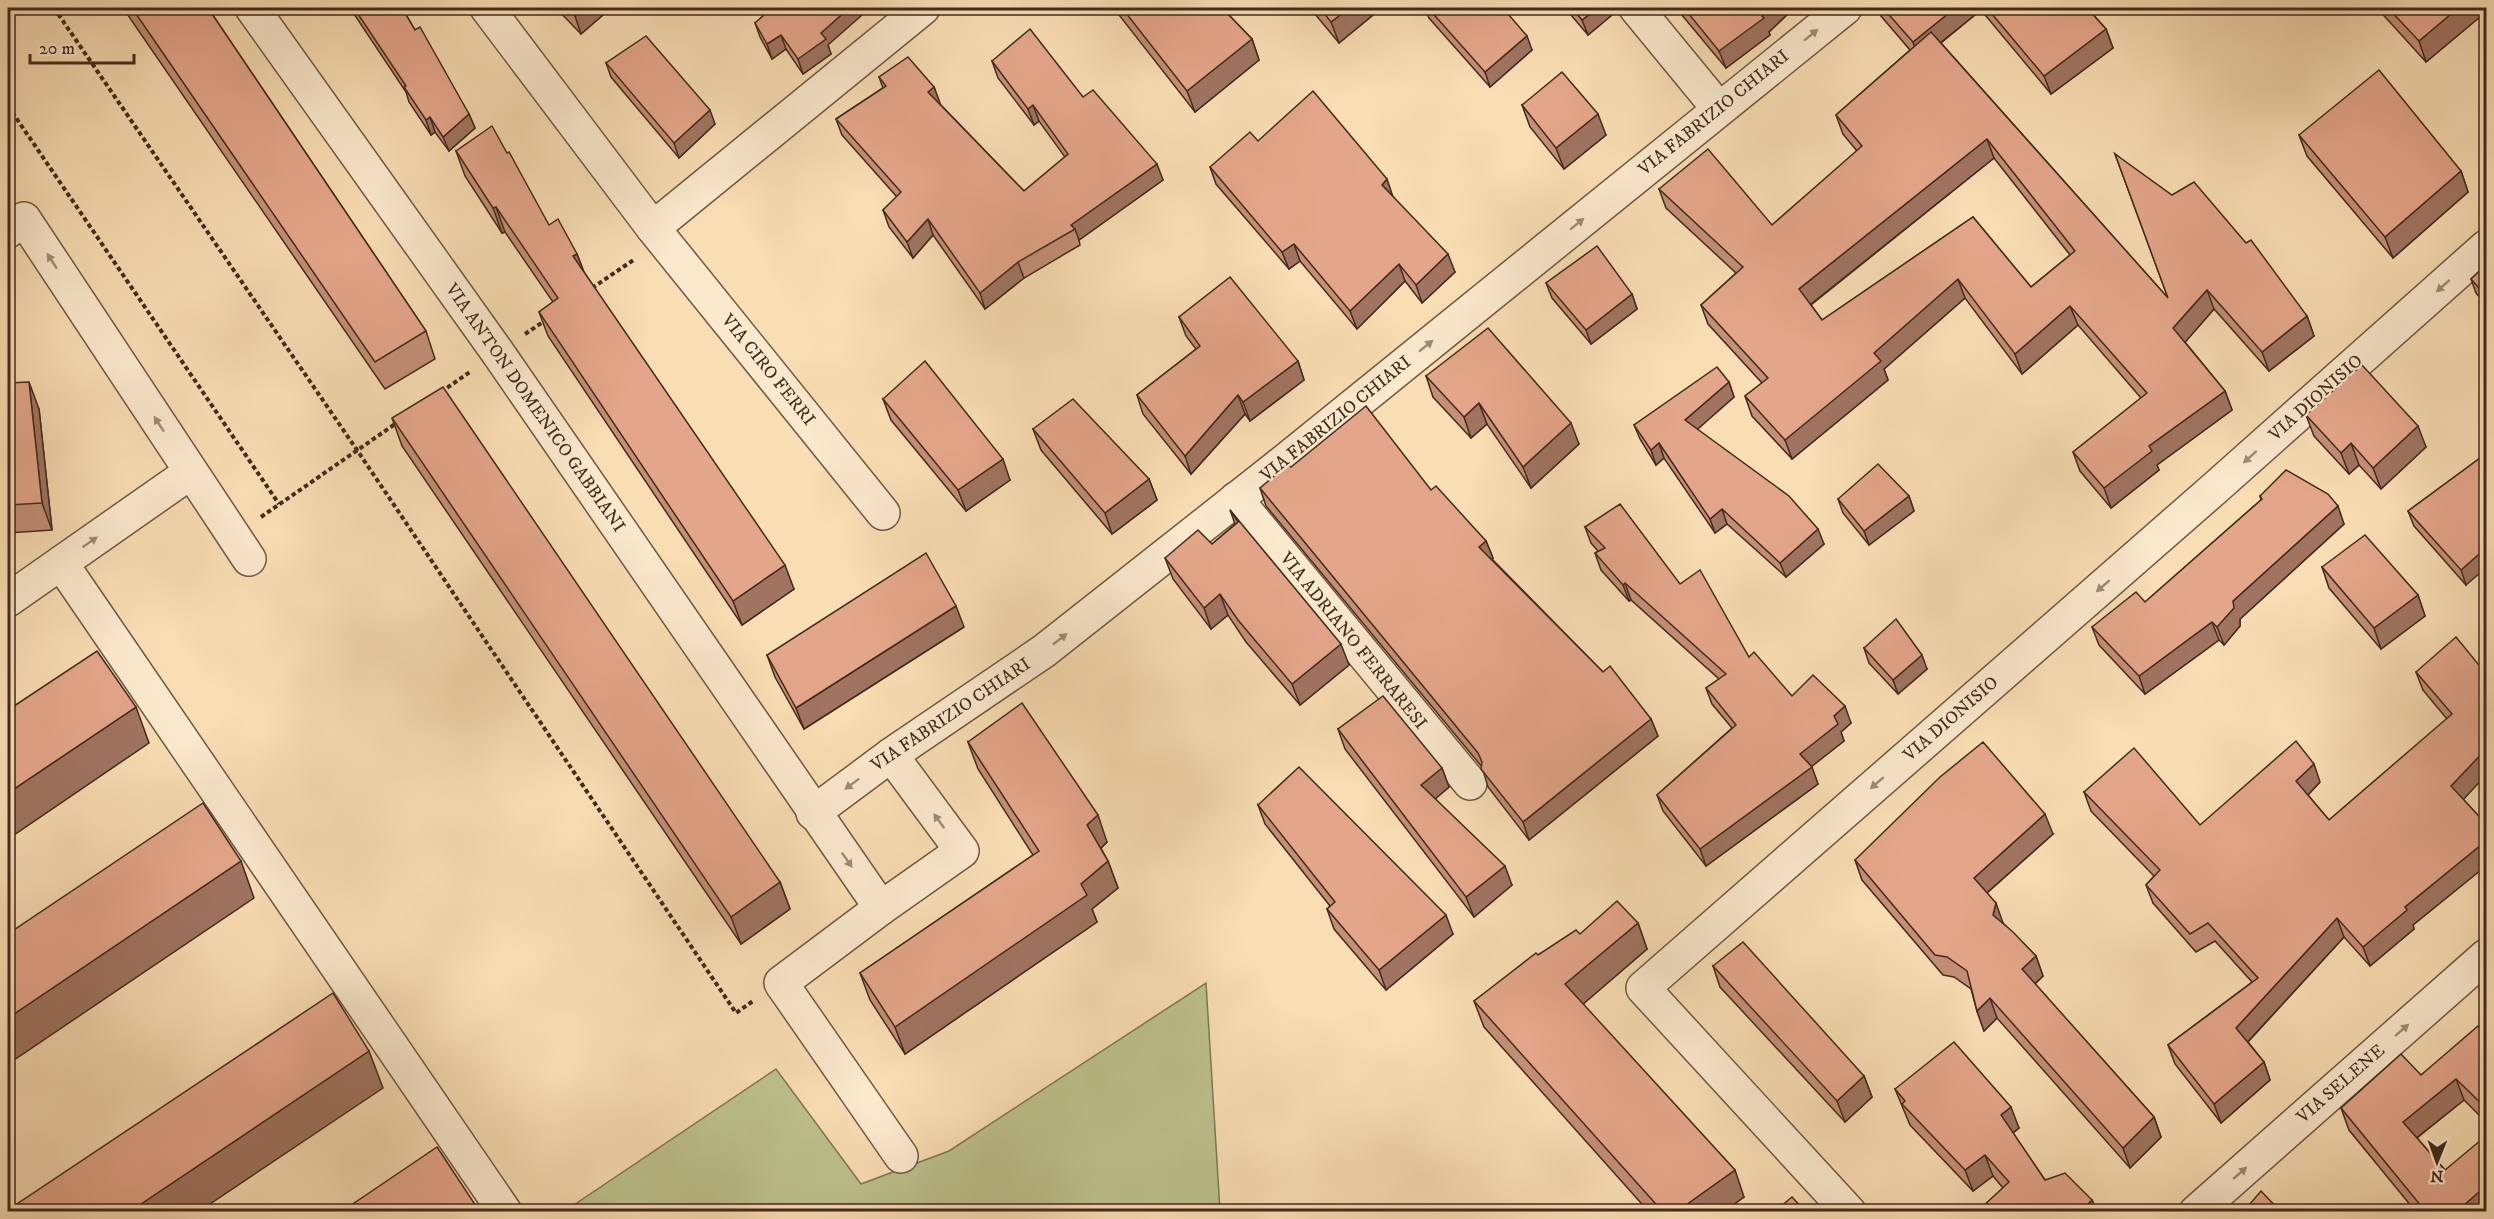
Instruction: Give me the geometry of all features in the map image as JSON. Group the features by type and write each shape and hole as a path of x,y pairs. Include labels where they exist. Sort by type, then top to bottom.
{"street":[{"name":"VIA ANTON DOMENICO GABBIANI","path":"252,8 498,353 813,813 881,908"},
{"name":"VIA CIRO FERRI","path":"487,8 658,234 882,513"},
{"path":"658,234 923,8"},
{"path":"1636,8 1719,109"},
{"name":"VIA FABRIZIO CHIARI","path":"813,813 891,755 1044,651 1845,8"},
{"path":"16,225 191,472 241,548"},
{"name":"VIA DIONISIO","path":"1850,1212 1643,988 2487,247"},
{"path":"8,600 191,472"},
{"name":"VIA ADRIANO FERRARESI","path":"1236,499 1470,783"},
{"path":"60,563 505,1212"},
{"path":"891,755 962,851 781,983 901,1156"},
{"name":"VIA SELENE","path":"2196,1212 2487,956"}],"path":[{"path":"54,8 357,450 736,1013 781,983"},
{"path":"8,107 279,504"},
{"path":"585,293 658,234"},
{"path":"432,398 546,320"},
{"path":"241,548 279,504 404,418"}],"green space":[{"path":"1206,983 1220,1211 565,1211 776,1069 861,1184 949,1151"}],"building":[{"path":"132,8 208,8 426,331 375,362"},
{"path":"354,8 402,8 415,30 420,27 469,114 443,137 430,117 426,120"},
{"path":"567,8 584,8 575,16"},
{"path":"772,8 849,8 821,33 826,39 798,59 781,35 767,44 755,23"},
{"path":"1122,8 1222,8 1252,39 1187,91"},
{"path":"1320,8 1349,8 1331,22"},
{"path":"1428,8 1503,8 1527,36 1485,72"},
{"path":"1572,8 1598,8 1582,20"},
{"path":"1684,8 1771,8 1762,16 1764,18 1719,51"},
{"path":"1883,8 1955,8 1913,42"},
{"path":"1987,8 2087,8 2106,29 2044,76"},
{"path":"2388,8 2458,8 2419,41"},
{"path":"1030,29 1083,97 1093,90 1157,164 1071,225 1075,229 1018,262 980,293 928,219 907,242 883,210 901,192 836,119 886,86 879,77 908,57 934,87 928,92 1024,191 1068,154 1033,105 1028,109 992,61"},
{"path":"1931,32 2168,298 2115,154 2172,195 2194,182 2246,243 2251,240 2307,316 2262,352 2207,290 2173,328 2225,391 2149,446 2152,451 2104,488 2073,452 2147,393 2070,306 2015,354 1958,279 1874,353 1881,361 1785,440 1745,396 1768,378 1701,305 1743,267 1659,189 1708,149 1772,225 1862,146 1836,115","holes":["1987,139 2075,251 2031,287 1973,217 1822,320 1799,289"]},
{"path":"646,36 710,110 674,143 606,63"},
{"path":"2487,56 2487,67 2481,61"},
{"path":"2379,70 2461,171 2385,237 2299,135"},
{"path":"1562,72 1598,114 1556,148 1522,105"},
{"path":"1313,91 1387,179 1382,185 1448,254 1416,285 1399,264 1350,311 1294,244 1282,252 1210,167 1250,132 1258,141"},
{"path":"492,126 549,225 558,219 577,254 573,256 785,565 733,601 539,312 558,298 496,207 493,208 456,151"},
{"path":"1597,246 1632,294 1586,330 1546,283"},
{"path":"2487,264 2487,297 2471,279"},
{"path":"1230,277 1298,361 1243,402 1238,395 1185,456 1137,395 1200,346 1179,317"},
{"path":"1488,328 1571,423 1523,467 1479,403 1464,417 1426,376"},
{"path":"925,361 1003,459 958,490 883,399"},
{"path":"2362,365 2418,426 2373,468 2351,443 2341,453 2306,415"},
{"path":"1717,367 1729,382 1685,420 1789,496 1818,529 1780,563 1722,509 1710,519 1659,443 1651,450 1634,425"},
{"path":"29,382 42,503 8,505 8,383"},
{"path":"443,387 780,882 731,917 392,418"},
{"path":"1073,399 1149,479 1105,513 1033,429"},
{"path":"1366,406 1431,490 1436,486 1486,541 1479,547 1603,672 1610,666 1651,719 1523,822 1481,769 1482,762 1478,753 1260,488 1288,464 1291,467"},
{"path":"2487,453 2487,547 2461,570 2408,511"},
{"path":"1878,464 1909,496 1864,531 1838,499"},
{"path":"2286,470 2328,494 2338,506 2233,601 2234,608 2217,627 2212,622 2139,676 2092,627 2136,592 2145,602 2262,499 2260,496"},
{"path":"1620,504 1680,584 1700,570 1749,657 1754,652 1792,696 1813,675 1845,706 1834,716 1838,724 1800,754 1812,767 1700,849 1657,795 1736,725 1706,688 1726,674 1625,583 1623,585 1595,553 1605,548 1585,527"},
{"path":"1230,510 1341,644 1292,684 1238,620 1220,594 1204,608 1165,558 1198,530 1212,544 1238,522"},
{"path":"2365,535 2418,595 2374,628 2322,567"},
{"path":"926,553 956,606 796,708 767,655"},
{"path":"1896,619 1922,655 1893,680 1864,648"},
{"path":"2456,637 2487,675 2487,748 2451,786 2487,825 2487,840 2405,907 2407,910 2363,947 2337,918 2236,1028 2264,1062 2214,1104 2168,1045 2258,978 2208,923 2190,934 2146,885 2160,870 2084,792 2134,748 2200,825 2296,741 2314,764 2296,781 2329,820 2452,714 2416,672"},
{"path":"97,651 136,707 8,793 8,710"},
{"path":"1383,696 1442,768 1421,785 1505,866 1466,897 1338,729"},
{"path":"1022,703 1098,815 1087,825 1108,861 1081,884 1087,895 895,1027 860,973 1039,851 968,742"},
{"path":"1983,742 2045,814 1974,878 1996,903 1993,915 2036,956 2022,969 2154,1117 2123,1148 1990,998 1977,1011 1967,971 1947,957 1935,955 1855,860 1940,777"},
{"path":"1299,767 1446,915 1379,970 1327,909 1335,902 1258,805"},
{"path":"203,803 241,861 8,1018 8,934"},
{"path":"1617,901 1638,923 1565,984 1735,1170 1676,1212 1663,1212 1474,1001 1536,953 1538,955 1576,930 1580,934"},
{"path":"1743,942 1864,1076 1837,1101 1713,966"},
{"path":"333,993 369,1051 129,1212 8,1212 8,1210"},
{"path":"2478,1026 2487,1035 2487,1109 2456,1079 2403,1122 2445,1170 2487,1135 2487,1185 2456,1212 2426,1212 2341,1108 2401,1054 2421,1075"},
{"path":"1954,1042 2011,1107 2001,1115 2045,1180 2065,1173 2092,1200 2080,1212 1982,1212 1980,1209 2009,1182 1985,1155 1965,1170 1902,1104 1905,1101 1895,1089"},
{"path":"437,1147 476,1206 468,1212 341,1212"},
{"path":"2261,1191 2281,1212 2243,1212"},
{"path":"1792,1197 1806,1212 1774,1212"}]}
